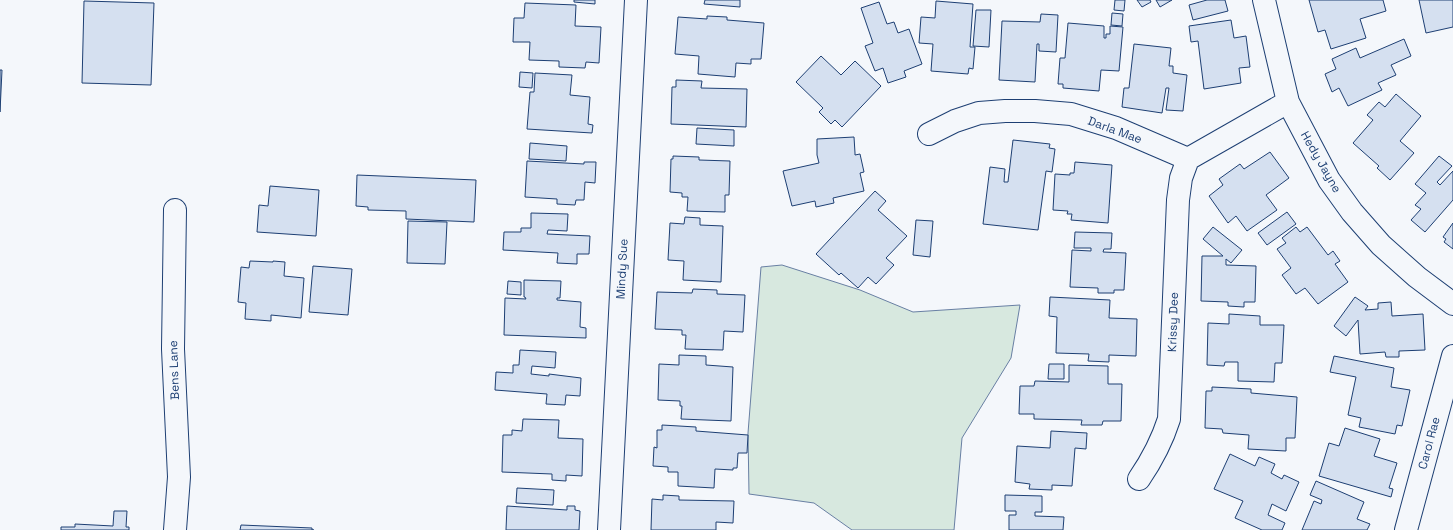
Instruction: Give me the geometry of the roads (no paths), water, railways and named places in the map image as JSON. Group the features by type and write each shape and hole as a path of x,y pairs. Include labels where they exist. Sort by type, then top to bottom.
{"street":[{"name":"Hedy Jayne","path":"1264,0 1288,102 1329,180 1352,212 1381,245 1417,277 1453,304"},
{"name":"Mindy Sue","path":"609,530 636,4"},
{"path":"1188,160 1288,102"},
{"name":"Darla Mae","path":"929,134 955,121 980,113 1035,111 1071,114 1116,128 1188,160"},
{"name":"Krissy Dee","path":"1140,479 1162,441 1169,419 1178,200 1181,178 1188,160"},
{"name":"Bens Lane","path":"175,210 173,349 179,477 175,530"},
{"name":"Carol Rae","path":"1406,530 1453,356"}]}
